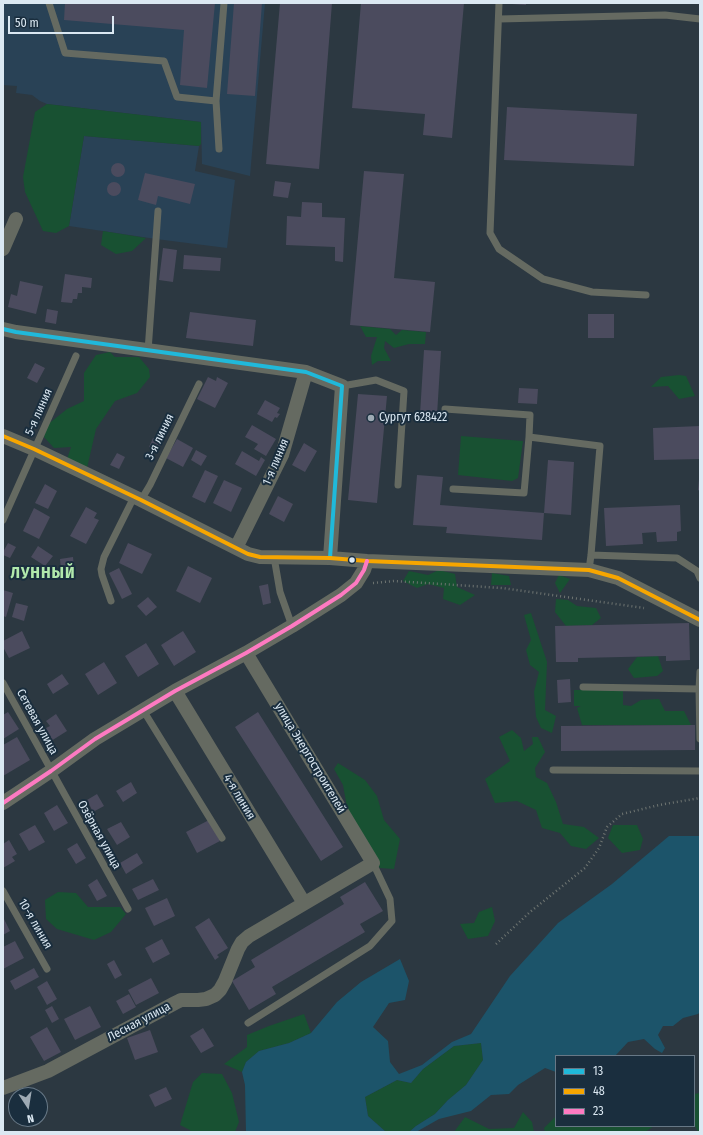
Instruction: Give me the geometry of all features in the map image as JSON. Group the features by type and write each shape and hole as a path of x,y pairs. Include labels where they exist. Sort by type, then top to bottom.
{"street":[{"path":"3,249 16,219"},
{"path":"3,329 306,372 342,386 330,558"},
{"name":"1-я линия","path":"236,548 282,455 306,372"},
{"path":"3,436 138,498 248,554 260,557 330,558 367,561 589,570 618,578 699,618"},
{"path":"3,803 52,771 95,738 175,691 246,653 341,595 356,583 364,570 367,561"},
{"name":"улица Энергостроителей","path":"246,653 373,863"},
{"name":"4-я линия","path":"175,691 304,903"},
{"name":"Лесная улица","path":"3,1088 48,1071 175,1002 181,1000 206,999 215,995 225,981 242,942 249,936 373,863"}],"lane":[{"path":"49,3 66,54 164,61 177,98 216,101"},
{"path":"219,149 216,101 224,3"},
{"path":"499,3 490,233 499,249 543,279 592,292 646,295"},
{"path":"499,19 665,15 700,19"},
{"path":"148,350 158,211"},
{"name":"5-я линия","path":"3,520 76,356"},
{"path":"342,386 376,380 404,391 398,485"},
{"name":"3-я линия","path":"111,601 102,575 101,568 104,557 138,498 150,484 198,384"},
{"path":"445,409 530,415 524,493 453,489"},
{"path":"529,437 600,446 589,570"},
{"path":"591,555 677,558 697,571 700,578"},
{"path":"274,557 280,592 292,626"},
{"path":"700,672 700,739"},
{"name":"Сетевая улица","path":"3,683 52,771"},
{"path":"583,687 699,689"},
{"path":"143,710 222,838"},
{"path":"553,770 700,771"},
{"name":"Озёрная улица","path":"52,771 128,909"},
{"path":"248,1023 370,946 392,921 390,899 373,863"},
{"name":"10-я линия","path":"3,891 47,969"}],"path":[{"path":"356,583 394,581 502,588 649,609"},
{"path":"496,944 530,912 585,868 599,848 607,827 622,814 659,805 700,798"}],"shaded area":[{"path":"3,3 265,3 250,176 202,164 201,122 47,104 32,95 16,93 17,86 3,85"},
{"path":"84,136 199,146 195,171 235,180 227,248 69,226"},
{"path":"669,836 700,836 700,1012 698,1014 683,1018 673,1026 663,1026 658,1035 665,1048 662,1053 644,1039 628,1042 616,1055 555,1055 555,1072 545,1068 518,1085 509,1094 491,1095 471,1111 439,1119 416,1132 409,1132 435,1114 448,1100 466,1085 483,1060 481,1043 454,1046 423,1069 411,1083 397,1080 365,1097 368,1116 386,1132 246,1132 245,1085 242,1072 246,1062 259,1051 289,1043 311,1033 337,1002 361,982 400,959 409,981 405,1000 389,1003 373,1027 388,1041 390,1062 399,1074 422,1065 452,1042 471,1034 510,976 558,923 612,884"}],"green space":[{"path":"47,104 201,122 201,144 199,146 84,136 69,226 56,233 43,231 25,192 23,177 35,112"},
{"path":"103,231 146,238 132,251 116,254 101,245"},
{"path":"360,326 390,329 396,335 402,330 426,332 425,344 409,344 394,348 385,341 384,348 391,361 378,361 372,365 371,356 377,337 366,337"},
{"path":"110,352 115,357 139,357 149,369 150,377 137,393 115,401 96,429 87,468 67,459 71,447 54,448 44,437 47,425 67,409 84,401 84,373 96,355"},
{"path":"679,375 686,376 695,396 679,399 668,386 651,387 661,377"},
{"path":"461,436 523,441 518,478 512,481 458,475"},
{"path":"439,570 455,574 457,587 475,595 460,605 443,599 444,588 428,584 417,588 403,581 409,571 428,575"},
{"path":"492,573 509,576 511,585 491,585"},
{"path":"559,575 570,579 560,593 555,583"},
{"path":"556,599 568,600 577,606 596,608 601,618 592,625 566,626 555,612"},
{"path":"531,613 547,662 545,710 556,716 552,733 541,728 536,717 534,692 539,672 530,665 526,650 531,640 524,615"},
{"path":"658,656 663,671 657,676 634,678 628,669 637,657"},
{"path":"574,690 623,690 623,705 631,706 641,700 659,699 665,711 684,711 691,725 582,725 577,708 581,706 574,706"},
{"path":"512,730 521,738 524,751 533,744 532,737 538,737 545,752 535,768 536,777 547,783 556,802 563,824 584,827 599,838 586,849 571,846 560,833 542,828 536,810 517,801 495,803 485,779 510,761 499,737"},
{"path":"338,763 365,780 377,796 384,820 400,839 394,869 380,868 365,845 347,807 343,785 334,769"},
{"path":"613,825 637,825 643,839 640,850 622,853 608,838"},
{"path":"58,892 76,893 88,907 120,907 126,914 111,932 94,940 57,929 46,919 45,900"},
{"path":"492,907 495,921 488,936 468,939 460,924 474,923 479,912"},
{"path":"304,1014 311,1033 289,1043 259,1051 246,1062 242,1072 224,1064 247,1047 247,1035"},
{"path":"481,1043 483,1060 466,1085 448,1100 435,1114 409,1132 386,1132 368,1116 365,1097 397,1080 411,1083 423,1069 454,1046"},
{"path":"202,1073 222,1074 232,1093 239,1122 235,1132 191,1132 180,1125 193,1082"},
{"path":"700,1093 700,1132 698,1132 695,1126 695,1094"},
{"path":"523,1112 532,1122 534,1132 454,1132 465,1117 489,1129 514,1128"},
{"path":"555,1117 555,1127 652,1127 645,1132 545,1132 544,1128"}],"building":[{"path":"65,3 215,3 207,88 180,85 184,30 64,20"},
{"path":"234,3 262,3 255,96 227,94"},
{"path":"280,3 332,3 319,169 266,164"},
{"path":"361,3 464,3 452,138 423,135 425,114 352,108"},
{"path":"526,3 526,5 512,4"},
{"path":"507,107 637,114 634,166 504,160"},
{"path":"118,163 123,165 125,170 123,175 118,177 113,175 111,170 113,165"},
{"path":"364,171 404,174 394,278 435,282 430,332 350,325"},
{"path":"145,173 195,184 190,204 158,196 156,205 138,200"},
{"path":"275,181 291,183 288,198 273,196"},
{"path":"114,182 119,184 121,189 119,194 114,196 109,194 107,189 109,184"},
{"path":"302,202 322,203 322,217 345,218 343,262 335,261 335,247 286,245 287,216 301,217"},
{"path":"163,248 177,250 173,282 159,280"},
{"path":"184,255 221,258 220,271 183,269"},
{"path":"65,274 92,278 91,288 82,287 82,293 78,293 77,299 73,299 72,303 61,302"},
{"path":"20,281 43,286 36,314 8,307 11,294 17,296"},
{"path":"47,309 58,311 56,324 45,322"},
{"path":"190,312 256,320 253,346 186,338"},
{"path":"588,314 614,314 614,338 588,338"},
{"path":"424,350 441,351 437,415 420,414"},
{"path":"35,363 45,368 37,383 27,378"},
{"path":"208,377 216,381 217,377 228,383 215,408 197,399"},
{"path":"519,388 538,389 537,404 518,403"},
{"path":"358,394 387,396 377,503 348,500"},
{"path":"265,400 280,408 277,413 280,414 277,418 275,417 272,422 257,414"},
{"path":"252,425 276,439 266,456 254,449 258,444 245,437"},
{"path":"700,426 700,459 654,460 653,428"},
{"path":"153,438 162,442 158,451 149,447"},
{"path":"177,439 193,448 183,467 166,458"},
{"path":"304,443 317,451 305,472 292,465"},
{"path":"196,450 207,456 201,466 191,460"},
{"path":"242,451 259,461 261,457 265,460 256,476 235,464"},
{"path":"117,453 125,457 119,469 110,465"},
{"path":"548,460 574,462 571,515 544,513"},
{"path":"205,470 218,476 205,503 192,497"},
{"path":"417,475 443,477 440,505 544,513 542,540 446,533 447,527 413,525"},
{"path":"700,479 700,491 698,490"},
{"path":"224,480 242,488 231,512 213,503"},
{"path":"45,484 57,491 48,509 35,503"},
{"path":"278,496 293,504 284,522 269,514"},
{"path":"680,505 681,531 677,532 677,541 657,542 656,532 642,533 643,544 606,546 604,508"},
{"path":"86,507 97,513 94,518 99,520 86,544 70,536"},
{"path":"34,508 50,517 39,539 23,531"},
{"path":"8,543 16,547 10,558 3,555"},
{"path":"128,543 152,554 142,574 119,563"},
{"path":"38,546 53,556 45,566 31,557"},
{"path":"73,557 74,568 61,570 60,559"},
{"path":"188,566 212,578 200,603 176,591"},
{"path":"119,568 132,594 122,599 109,573"},
{"path":"268,584 271,603 263,605 259,586"},
{"path":"3,590 13,593 6,617 3,616"},
{"path":"148,597 157,607 146,616 137,606"},
{"path":"16,603 28,606 24,621 12,617"},
{"path":"689,623 690,660 666,661 666,656 578,658 578,662 556,662 555,626"},
{"path":"22,631 30,648 9,658 3,647 3,641"},
{"path":"183,631 196,652 174,666 161,645"},
{"path":"146,643 159,664 138,677 125,656"},
{"path":"104,662 117,683 98,695 85,674"},
{"path":"62,674 69,684 53,694 47,684"},
{"path":"570,679 571,702 558,703 557,680"},
{"path":"8,712 19,729 3,739 3,715"},
{"path":"258,712 343,847 321,861 235,727"},
{"path":"56,714 67,731 51,741 44,729 50,726 46,721"},
{"path":"695,725 695,750 561,751 561,726"},
{"path":"17,737 30,760 3,776 3,745"},
{"path":"131,782 137,793 123,802 116,791"},
{"path":"97,794 104,806 93,812 87,800"},
{"path":"57,805 68,823 54,831 44,813"},
{"path":"209,820 220,841 197,853 186,832"},
{"path":"121,822 130,837 117,845 107,829"},
{"path":"35,825 45,842 29,851 19,834"},
{"path":"9,840 17,854 12,857 15,861 3,868 3,844"},
{"path":"77,843 86,858 76,864 67,849"},
{"path":"137,853 143,863 126,874 120,863"},
{"path":"97,879 107,896 97,901 88,885"},
{"path":"153,879 159,890 138,900 132,889"},
{"path":"365,882 383,911 360,924 365,932 272,987 276,994 249,1010 232,981 255,967 251,960 344,904 340,897"},
{"path":"167,898 175,916 154,926 145,908"},
{"path":"3,917 10,931 3,935"},
{"path":"209,918 228,948 217,955 219,957 215,960 195,927"},
{"path":"162,939 170,954 153,963 145,948"},
{"path":"15,941 24,958 3,969 3,947"},
{"path":"114,960 122,975 115,979 107,964"},
{"path":"34,968 39,977 15,990 10,981"},
{"path":"151,978 159,993 136,1005 128,990"},
{"path":"47,981 57,999 47,1005 37,987"},
{"path":"129,994 136,1007 123,1014 116,1001"},
{"path":"52,1006 59,1019 52,1023 45,1010"},
{"path":"90,1006 101,1027 75,1040 64,1019"},
{"path":"47,1027 61,1052 44,1061 30,1037"},
{"path":"203,1028 214,1046 201,1053 190,1036"},
{"path":"150,1030 158,1052 135,1060 127,1038"},
{"path":"166,1087 172,1099 155,1107 149,1095"}],"transit line":[{"name":"13","path":"3,329 306,372 342,386 330,558"},
{"name":"48","path":"3,436 34,449 141,500 248,554 260,557 330,558 367,561 589,570 618,578 700,620"},
{"name":"23","path":"3,803 95,739 175,691 246,653 341,595 356,583 364,570 367,561"}],"place":[{"name":"Сургут 628422","path":"371,418"}],"district":[{"name":"ЛУННЫЙ","path":"43,574"}]}
